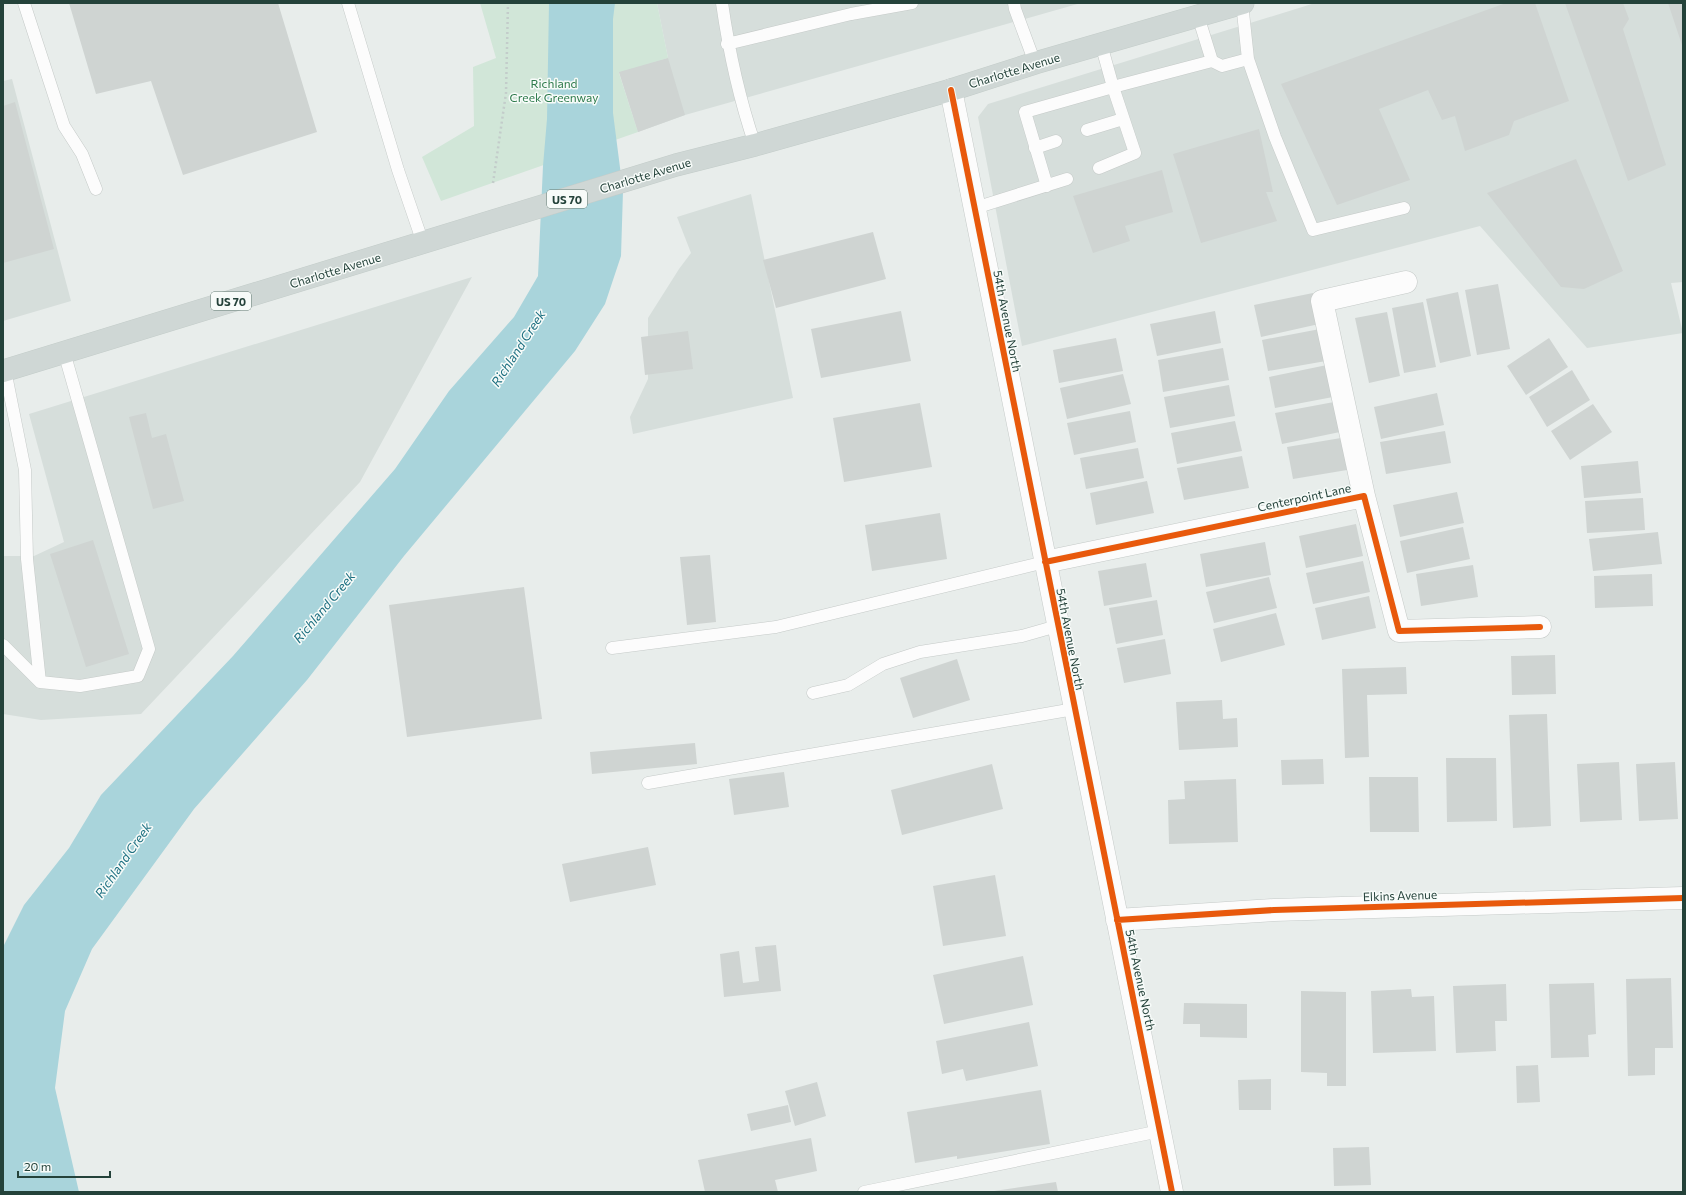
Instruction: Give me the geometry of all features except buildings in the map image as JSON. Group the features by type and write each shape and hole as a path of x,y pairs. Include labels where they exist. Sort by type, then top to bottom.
{"main road":[{"name":"Charlotte Avenue","path":"4,370 676,166 951,90 1035,63 1242,3"}],"street":[{"name":"54th Avenue North","path":"951,90 1172,1192"},
{"name":"Centerpoint Lane","path":"1406,282 1322,301 1364,496 1400,631 1540,627"},
{"name":"Centerpoint Lane","path":"1045,562 1364,496"},
{"name":"Elkins Avenue","path":"1117,920 1274,910 1683,898"}],"lane":[{"path":"24,3 64,126 82,154 96,189"},
{"path":"348,3 398,170 422,243"},
{"path":"722,3 727,44 740,98 755,145"},
{"path":"727,44 851,14 912,3"},
{"path":"1014,3 1015,10 1035,63"},
{"path":"1242,3 1248,59 1275,137 1313,230 1404,208"},
{"path":"1198,16 1212,61"},
{"path":"1099,168 1135,153 1113,87 1101,44"},
{"path":"1047,186 1025,112 1212,61 1222,66 1248,59"},
{"path":"1087,130 1123,119"},
{"path":"1035,148 1056,141"},
{"path":"975,208 1067,179"},
{"path":"3,645 40,682 80,686 138,676 149,649 64,352"},
{"path":"4,370 24,470 27,559 40,682"},
{"path":"612,648 776,627 1045,562"},
{"path":"813,693 848,685 883,664 920,652 1022,636 1058,626"},
{"path":"648,783 1074,709"},
{"path":"864,1192 1160,1131"}],"path":[{"path":"493,183 506,93 508,3"}],"shaded area":[{"path":"657,3 1081,3 685,115 638,132 619,72 668,58"},
{"path":"1315,3 1683,3 1683,282 1671,283 1683,333 1587,348 1480,226 1022,346 978,117 988,104"},
{"path":"12,79 71,301 3,321 3,81"},
{"path":"751,194 793,398 633,434 630,417 648,379 648,318 691,253 677,217"},
{"path":"472,277 360,482 141,714 41,720 3,714 3,556 34,556 64,542 29,414"}],"green space":[{"name":"Richland Creek Greenway","path":"480,3 657,3 668,58 619,73 638,132 441,201 422,157 474,126 473,67 496,58"}],"water":[{"name":"Richland Creek","path":"549,3 615,3 613,19 613,113 623,191 621,256 605,304 575,351 404,556 307,680 194,809 92,949 65,1011 55,1088 79,1192 3,1192 3,947 24,905 69,848 101,795 233,656 395,469 449,391 514,317 538,276 543,166 547,119"}],"cycle path":[{"path":"951,90 1172,1192"},
{"path":"1045,562 1364,496 1399,631 1540,627"},
{"path":"1117,920 1274,910 1683,898"}]}
